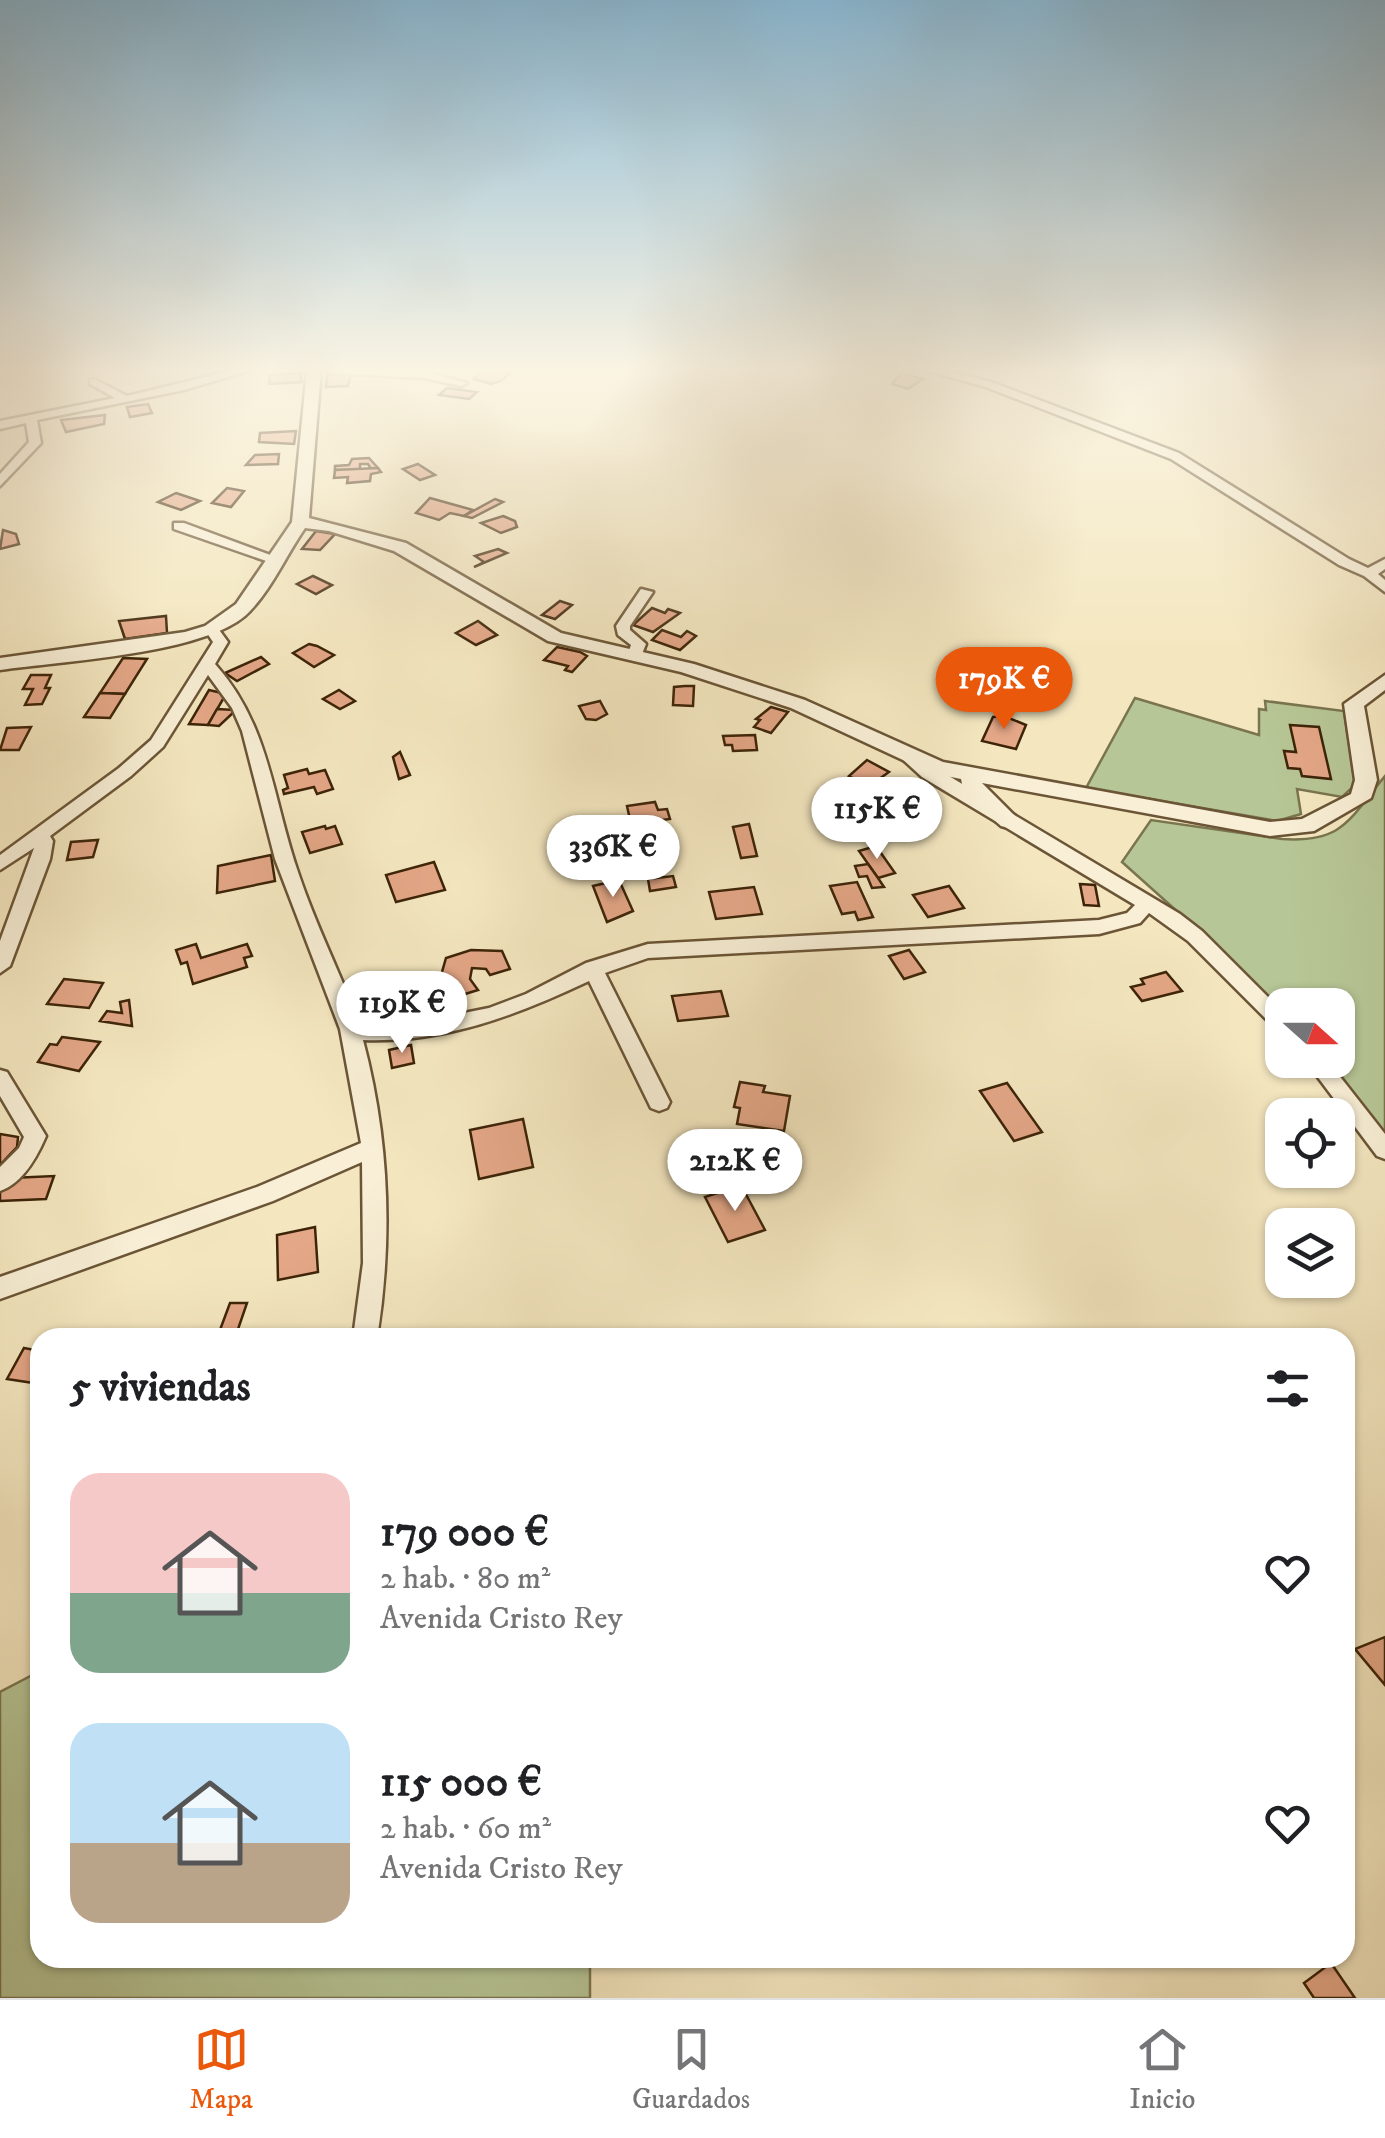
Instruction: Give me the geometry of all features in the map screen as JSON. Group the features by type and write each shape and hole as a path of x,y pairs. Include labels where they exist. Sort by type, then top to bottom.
{"street":[{"path":"0,482 17,463"},
{"path":"0,664 212,630 243,608 300,522 305,463"},
{"path":"1187,463 1344,562 1369,573 1385,588"},
{"path":"300,522 391,543 540,630 701,672 798,704 906,756 1196,936 1265,1007"},
{"path":"179,526 277,560"},
{"path":"1369,573 1385,563"},
{"path":"635,656 639,644 623,632 622,626 646,592"},
{"path":"0,864 157,744 221,642 212,630"},
{"path":"208,666 232,692 250,722 287,868 350,1032 370,1148 374,1284 367,1328"},
{"path":"906,756 972,774 1270,829 1294,830 1331,816 1360,798 1366,780 1354,704 1385,681"},
{"path":"972,774 972,788 1009,821"},
{"path":"0,966 41,859 41,834"},
{"path":"350,1032 406,1032 504,1009 533,999 593,968 648,952 1099,927 1132,918 1148,904"},
{"path":"593,968 659,1102"},
{"path":"0,1078 35,1142 0,1182"},
{"path":"1329,1078 1385,1150"},
{"path":"0,1288 265,1194 370,1148"}],"green space":[{"path":"1135,698 1259,735 1259,709 1266,710 1265,701 1344,711 1355,785 1342,797 1297,789 1301,814 1277,821 1086,788"},
{"path":"1385,776 1385,1136 1338,1078 1355,1078 1355,988 1265,988 1265,998 1122,862 1151,820 1303,839 1332,832 1353,816"},
{"path":"30,1676 30,1968 590,1968 590,1998 0,1998 0,1692"}],"building":[{"path":"350,463 374,463 378,468 360,464 360,470 335,470 335,466"},
{"path":"418,464 435,475 420,480 403,469"},
{"path":"378,468 381,472 371,474 370,481 347,483 348,477 334,478 335,470"},
{"path":"227,488 244,491 231,507 212,503"},
{"path":"176,493 200,501 181,510 158,502"},
{"path":"430,498 473,510 464,516 450,513 439,520 416,513"},
{"path":"495,499 503,502 472,518 464,516"},
{"path":"503,516 515,521 517,527 501,533 481,523"},
{"path":"3,530 16,534 19,544 0,549"},
{"path":"316,531 335,534 320,550 302,549"},
{"path":"498,549 507,553 474,567 484,562 475,556"},
{"path":"313,576 332,585 316,594 297,584"},
{"path":"560,601 572,605 555,619 542,615"},
{"path":"652,608 680,613 653,632 633,625"},
{"path":"166,616 167,633 125,639 119,621"},
{"path":"478,621 497,635 476,645 456,633"},
{"path":"662,630 681,637 687,631 696,636 680,650 652,640"},
{"path":"309,644 334,655 314,667 293,653"},
{"path":"557,647 587,656 572,672 565,670 568,666 544,660"},
{"path":"261,657 269,664 237,681 225,673"},
{"path":"123,658 147,659 125,694 100,693"},
{"path":"31,675 51,675 42,704 25,705 33,689 23,689"},
{"path":"694,686 693,706 673,705 674,687"},
{"path":"209,690 226,694 208,725 189,724"},
{"path":"339,690 355,701 340,709 323,699"},
{"path":"100,693 125,694 110,718 84,717"},
{"path":"600,701 607,714 596,720 586,719 579,706"},
{"path":"771,707 788,712 771,733 754,727 760,720 756,719"},
{"path":"217,709 236,710 219,726 208,725"},
{"path":"1004,716 1026,725 1016,749 982,741 993,717"},
{"path":"1290,725 1319,727 1331,779 1302,776 1300,769 1288,768 1284,751 1296,752"},
{"path":"31,727 19,750 0,750 7,728"},
{"path":"755,735 757,750 733,751 732,745 725,745 723,736"},
{"path":"400,752 410,775 399,779 393,757"},
{"path":"867,760 889,772 868,787 849,776"},
{"path":"307,769 309,774 325,770 333,789 317,794 314,787 284,794 283,790 288,788 284,775"},
{"path":"655,802 658,810 667,809 670,819 631,824 627,806"},
{"path":"749,824 757,856 741,858 733,827"},
{"path":"335,826 342,844 310,853 302,832"},
{"path":"98,840 93,857 67,860 71,842"},
{"path":"876,846 895,873 878,878 859,851"},
{"path":"271,855 275,881 217,893 218,866"},
{"path":"434,862 445,890 396,902 386,875"},
{"path":"868,864 884,887 872,888 867,876 859,877 855,866"},
{"path":"673,876 676,887 650,891 648,879"},
{"path":"619,880 633,911 607,922 593,886"},
{"path":"857,882 873,917 858,920 855,912 842,914 830,886"},
{"path":"1080,884 1095,885 1099,906 1084,905"},
{"path":"949,886 964,908 928,917 913,895"},
{"path":"754,887 762,914 716,919 709,892"},
{"path":"196,944 201,958 247,944 252,956 244,958 247,967 193,984 187,962 181,964 176,950"},
{"path":"471,950 502,951 510,969 490,975 486,969 472,968 470,979 478,990 449,999 440,979 446,958"},
{"path":"909,950 925,972 904,979 889,956"},
{"path":"1166,972 1182,991 1142,1001 1131,987 1144,984 1141,979"},
{"path":"64,979 103,983 89,1008 47,1004"},
{"path":"721,991 728,1016 678,1021 672,996"},
{"path":"129,1000 132,1026 100,1021 107,1011 122,1013 120,1002"},
{"path":"62,1037 100,1042 79,1071 38,1062 50,1044 57,1045"},
{"path":"411,1045 414,1063 392,1068 389,1050"},
{"path":"740,1082 765,1086 763,1092 790,1096 784,1131 737,1124 740,1108 734,1107"},
{"path":"1007,1083 1042,1132 1014,1141 980,1091"},
{"path":"523,1119 533,1167 479,1179 470,1130"},
{"path":"0,1134 18,1137 17,1147 0,1165"},
{"path":"54,1176 46,1199 0,1201 0,1190 11,1178"},
{"path":"741,1185 765,1230 728,1242 705,1197"},
{"path":"315,1227 318,1272 278,1280 277,1235"},
{"path":"230,1303 247,1303 238,1328 221,1328"},
{"path":"24,1348 30,1349 30,1382 7,1379"},
{"path":"1385,1637 1385,1685 1355,1649"},
{"path":"1324,1968 1334,1968 1355,1998 1314,1998 1304,1983"}]}
